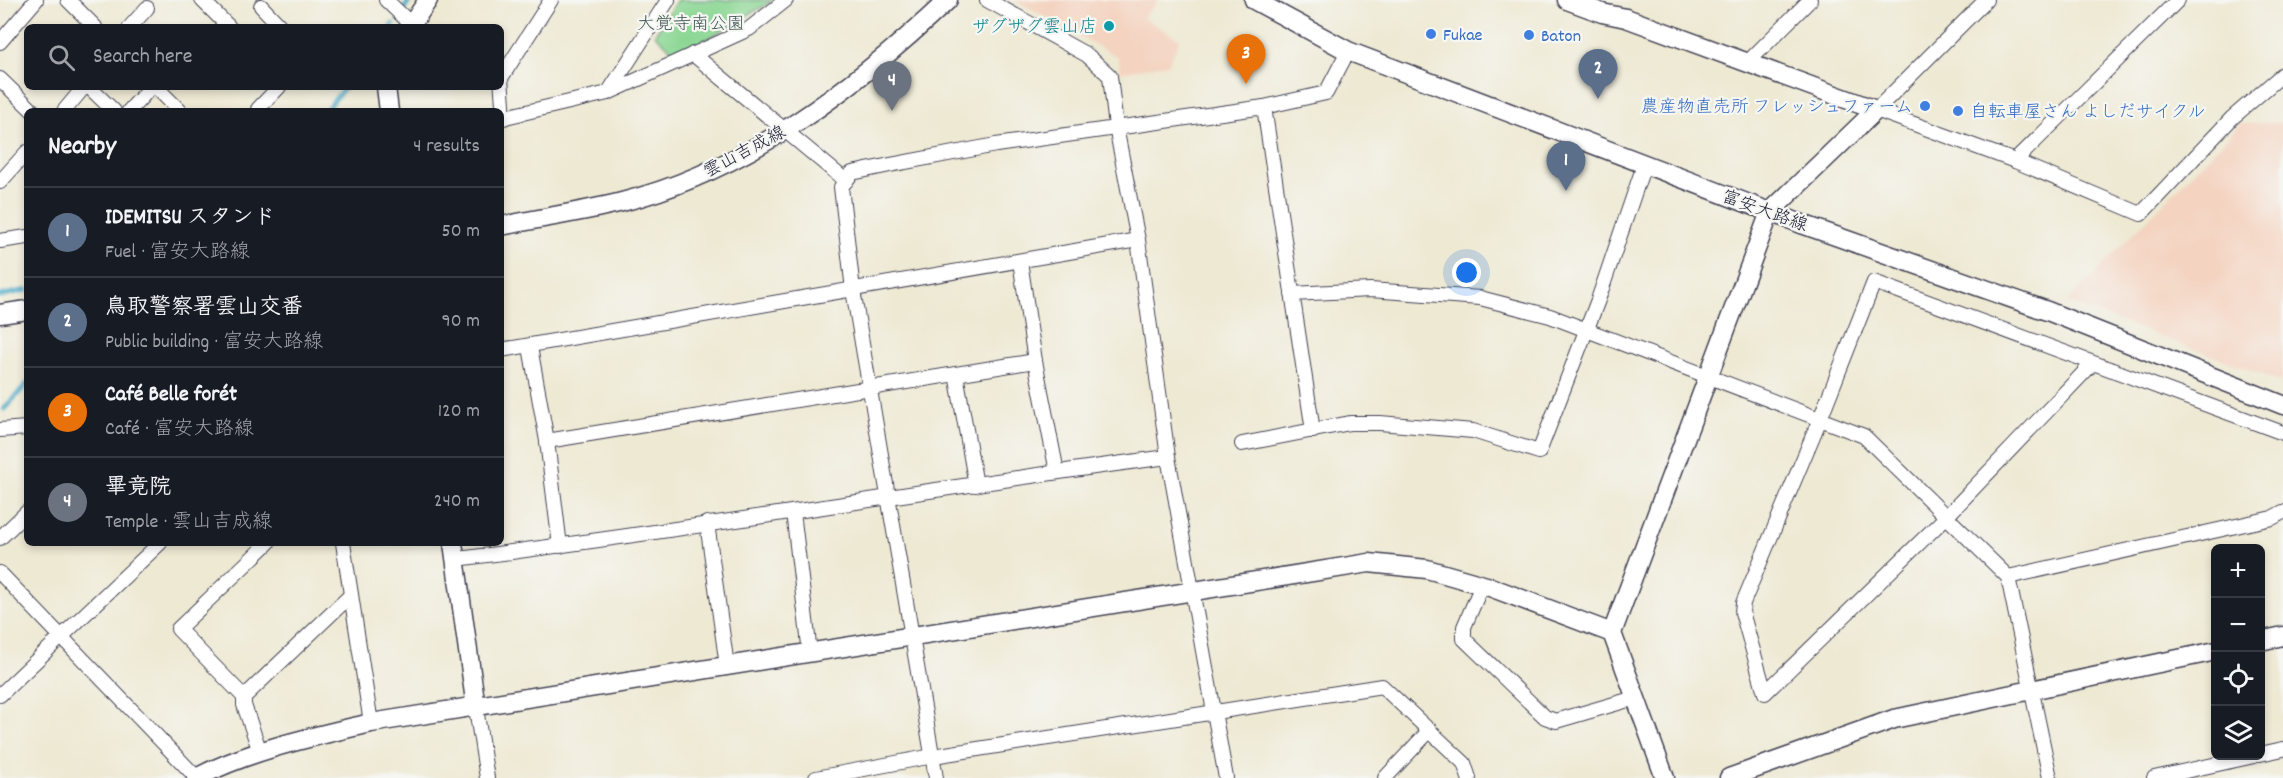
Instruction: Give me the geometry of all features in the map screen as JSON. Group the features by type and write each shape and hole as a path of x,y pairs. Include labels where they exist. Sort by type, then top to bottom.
{"street":[{"path":"0,42 36,0"},
{"path":"68,0 92,24"},
{"path":"202,0 227,24"},
{"path":"386,0 409,24"},
{"path":"412,24 428,0"},
{"path":"504,73 552,0"},
{"path":"608,93 668,0"},
{"path":"504,118 608,93 749,29 786,0"},
{"name":"雲山吉成線","path":"504,225 623,202 700,175 762,145 870,70 948,0"},
{"path":"987,0 1098,62 1110,76 1116,127 1138,240 1168,457 1226,778"},
{"name":"富安大路線","path":"1254,0 1348,51 1770,212 2050,312 2283,405"},
{"path":"1567,0 1602,13 1626,18 2015,161 2141,214 2232,118 2283,74"},
{"path":"1748,62 1810,0"},
{"path":"1665,778 1612,633 1770,212 1986,0"},
{"path":"2015,161 2178,0"},
{"path":"261,6 278,24"},
{"path":"133,24 147,8"},
{"path":"936,778 872,389 853,290 841,187 852,173 890,165 1116,127 1264,107 1326,93 1348,51"},
{"path":"693,54 846,181"},
{"path":"0,80 30,108"},
{"path":"66,108 82,90"},
{"path":"92,90 111,108"},
{"path":"132,108 148,90"},
{"path":"159,90 177,108"},
{"path":"259,108 276,90"},
{"path":"386,90 388,108"},
{"path":"501,90 502,108"},
{"path":"1264,107 1313,431"},
{"path":"0,182 24,155"},
{"path":"1242,444 1350,423 1413,424 1473,431 1539,452 1586,331 1644,165"},
{"path":"0,229 5,240 24,237"},
{"path":"504,351 1138,240"},
{"path":"1020,261 1035,361 1057,472"},
{"path":"2093,363 1946,517 1764,693 1742,612 1743,603 1874,282 2283,433"},
{"path":"1292,294 1370,290 1480,298 1550,316 1864,436 2008,577 2050,778"},
{"path":"0,314 24,310"},
{"path":"530,347 547,441 560,546"},
{"path":"547,441 1035,361"},
{"path":"956,374 976,485"},
{"path":"0,430 24,428"},
{"path":"487,778 455,551 560,546 1168,457"},
{"path":"793,512 810,653"},
{"path":"2008,577 2272,518 2283,512"},
{"path":"0,538 24,515"},
{"path":"707,523 727,666"},
{"path":"0,695 157,546"},
{"path":"260,752 244,705 244,697 178,629 265,546"},
{"path":"344,546 371,723"},
{"path":"0,573 196,778 260,752 371,723 913,638 1192,590 1369,563 1427,569 1482,585 1612,633"},
{"path":"1482,585 1464,627 1464,639 1545,717 1556,721 1635,698"},
{"path":"244,697 351,595"},
{"path":"2265,640 2283,636"},
{"path":"1729,778 1894,719 2033,692 2212,652"},
{"path":"816,778 933,756 1382,686 1464,763 1469,778"},
{"path":"1385,778 1430,730"},
{"path":"2265,753 2283,749"},
{"path":"2154,778 2236,760"}],"shaded area":[{"name":"ザグザグ雲山店","path":"1015,0 1158,0 1143,18 1180,39 1168,64 1121,72 1118,57"},
{"path":"2241,123 2283,123 2283,382 2067,302"}],"green space":[{"name":"大覚寺南公園","path":"677,0 774,0 678,56 655,34"}],"waterway":[{"path":"404,9 410,0"},
{"path":"328,108 342,90"},
{"path":"0,296 24,291"},
{"path":"4,409 24,387"}],"place":[{"name":"ザグザグ雲山店","path":"1109,26"},
{"name":"Fukae","path":"1431,34"},
{"name":"Baton","path":"1529,35"},
{"name":"Café Belle forét","path":"1246,84"},
{"name":"鳥取警察署雲山交番","path":"1598,99"},
{"name":"農産物直売所 フレッシュファーム","path":"1925,106"},
{"name":"畢竟院","path":"892,111"},
{"name":"自転車屋さん よしだサイクル","path":"1958,111"},
{"name":"IDEMITSU スタンド","path":"1566,191"}]}
